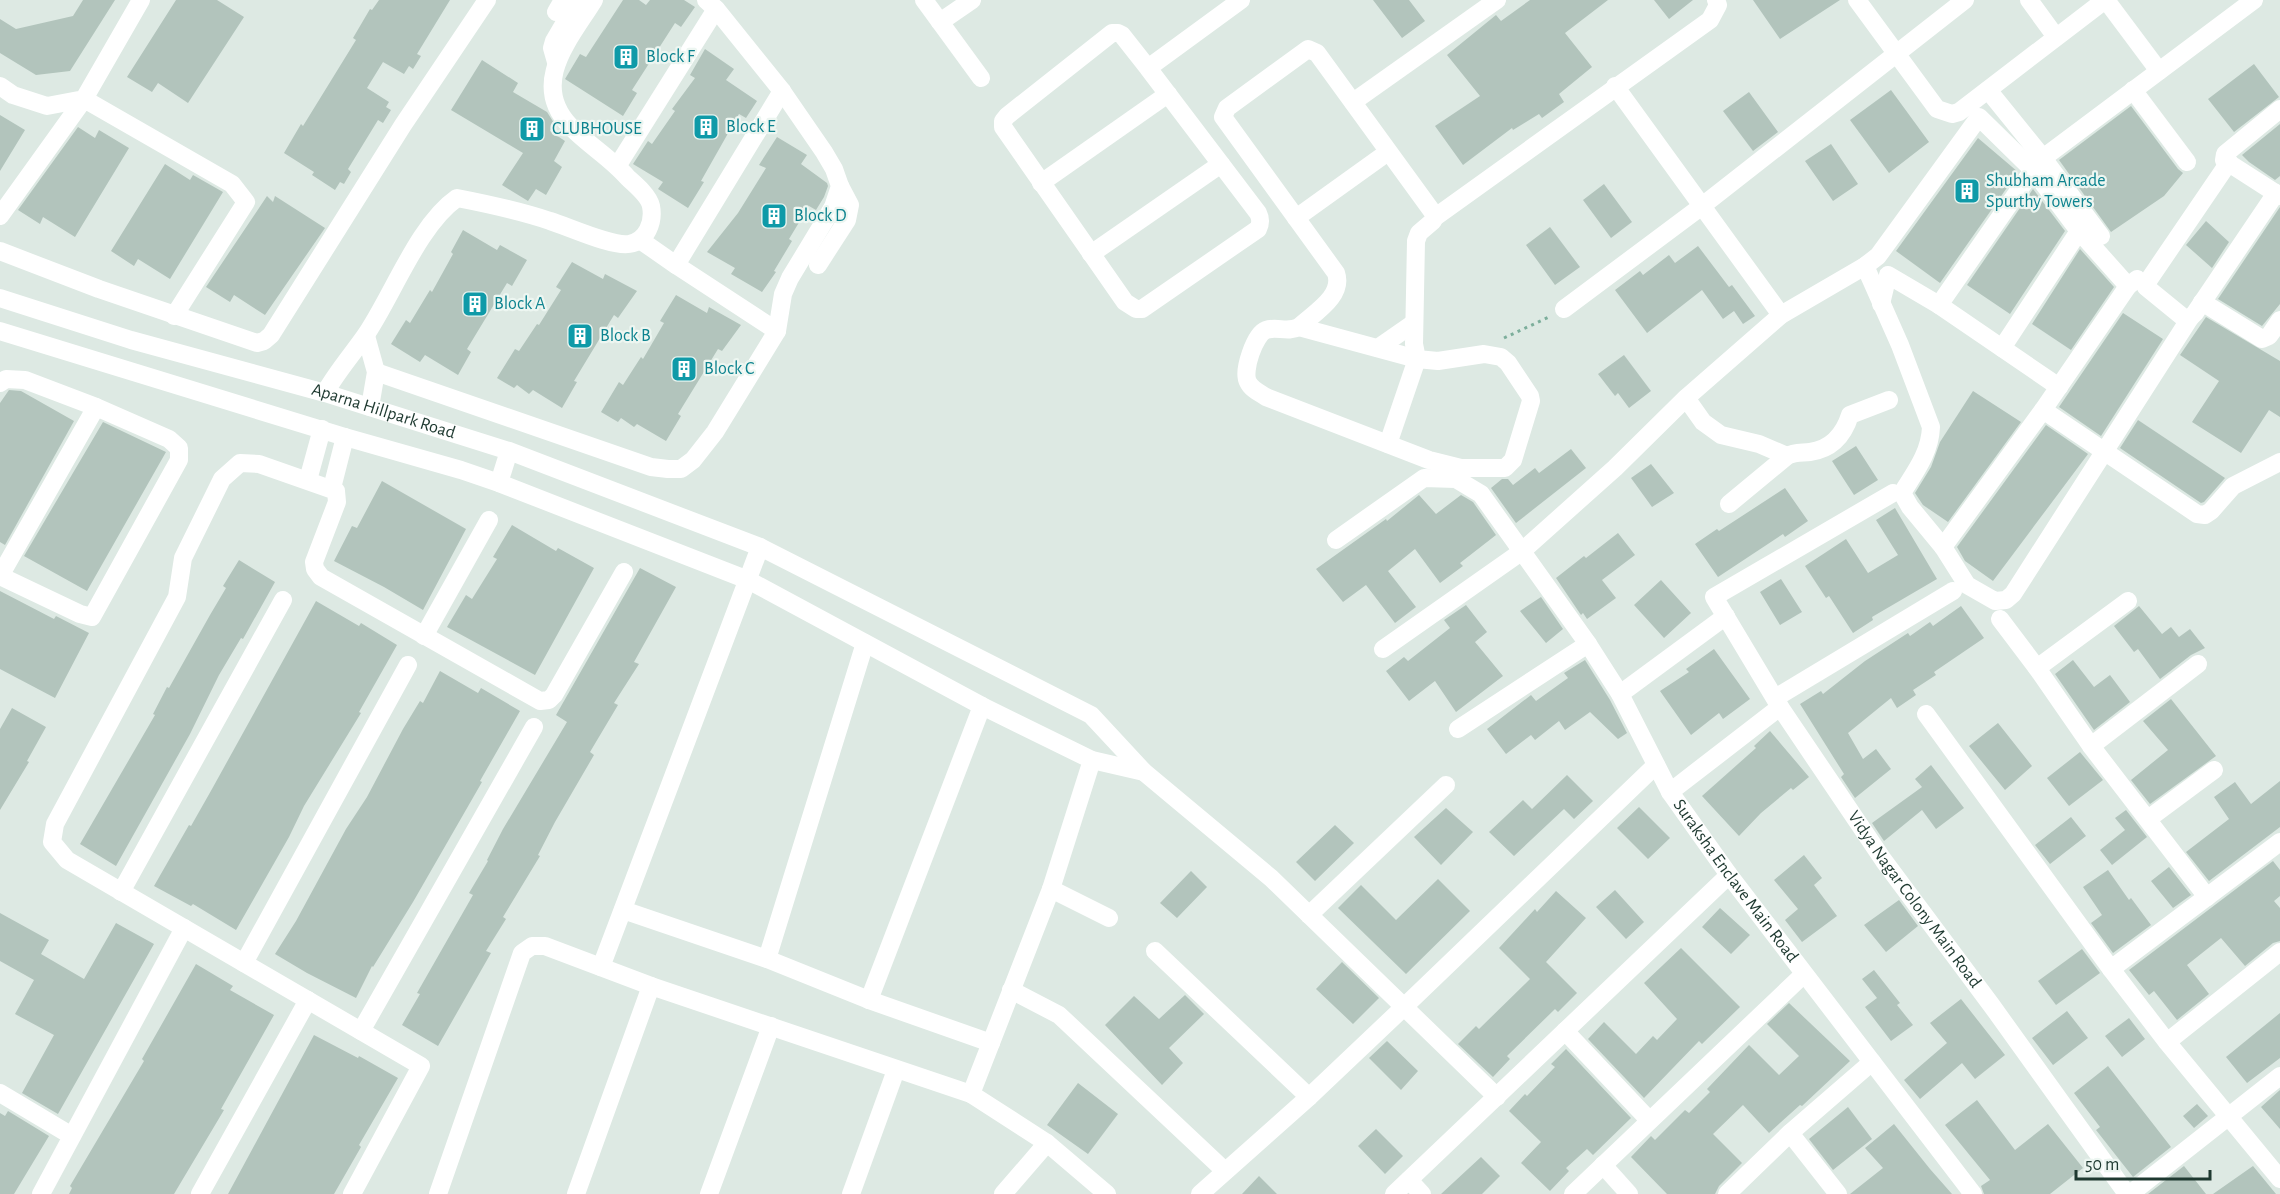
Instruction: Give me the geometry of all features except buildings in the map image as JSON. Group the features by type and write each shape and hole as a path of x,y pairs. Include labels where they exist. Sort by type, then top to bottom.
{"street":[{"path":"0,216 84,99 141,0"},
{"path":"0,251 174,316 257,343 264,341 271,335 403,125 487,0"},
{"path":"556,62 552,48 554,41 578,0"},
{"path":"325,393 336,373 366,336 416,249 443,208 457,198 550,220 594,237 627,244 640,240 649,230 653,216 650,202 618,165 569,125 559,108 552,86 556,62 594,0"},
{"path":"924,0 981,78"},
{"path":"940,22 972,0"},
{"path":"1353,102 1497,0"},
{"path":"1388,444 1417,359 1414,323 1416,241 1419,233 1434,218 1710,20 1718,4 1716,0"},
{"path":"1857,0 1937,108 1945,113 1959,112 2106,0 2159,71"},
{"path":"1564,309 1702,206 1965,0"},
{"path":"2029,0 2056,37"},
{"path":"1939,305 2038,164 2254,0"},
{"path":"1148,68 1236,3"},
{"path":"618,165 711,5 782,91 824,152 850,205 847,220 818,265"},
{"path":"1112,33 1122,35 1148,68 1261,218 1258,229 1148,307 1136,309 1125,302 1091,254 1005,132 1003,121 1112,33"},
{"path":"1299,327 1417,359 1438,361 1484,354 1501,357 1508,363 1531,401 1513,460 1505,468 1461,468 1430,460 1266,397 1250,386 1246,369 1258,337 1267,330 1286,331 1299,327 1332,297 1338,286 1338,278 1226,123 1224,112 1308,49 1317,52 1434,214 1434,218"},
{"path":"0,86 12,94 47,106 84,99 232,184 246,202 174,316"},
{"path":"1615,86 1781,315"},
{"path":"1988,90 2038,164 2079,231 2128,286"},
{"path":"2133,90 2187,162"},
{"path":"676,265 782,91"},
{"path":"1041,183 1168,94"},
{"path":"1868,264 1881,304 1900,345 1931,427 1931,441 1924,457 1902,493 1910,507 1943,547 1967,585 1995,601 2006,600 2013,594 2106,452 2190,318 2278,195 2224,160 2225,154 2280,109"},
{"path":"1383,649 1521,552 1615,468 1686,398 1781,315 1868,264 1890,239 1979,117 2038,164 2101,236"},
{"path":"1296,218 1388,152"},
{"path":"2190,318 2184,318 2146,287 2147,279 2229,162"},
{"path":"1091,254 1221,164"},
{"path":"376,372 651,467 668,470 681,469 693,460 715,432 777,331 783,294 790,278 833,207 840,186"},
{"path":"2002,348 2079,231"},
{"path":"1881,304 1887,281 1887,250 1890,239"},
{"path":"640,240 777,331"},
{"path":"1868,264 1887,281 1939,305 2059,387"},
{"path":"1943,547 2043,410 2128,286 2139,278 2147,279"},
{"name":"Aparna Hillpark Road","path":"0,298 131,340 325,393 509,451 760,547 1091,715 1144,772 1271,878 1497,1097"},
{"path":"2202,302 2257,338 2273,345 2280,320"},
{"path":"35,342 46,313"},
{"path":"1378,348 1414,323"},
{"name":"Aparna Hillpark Road","path":"0,331 499,483 748,580 982,706 1092,760 1144,772"},
{"path":"366,336 376,372 370,407"},
{"path":"0,383 6,379 25,380 96,407 169,440 179,448 179,460 98,610 92,617 80,614 0,576 96,407"},
{"path":"1686,398 1703,422 1721,435 1759,444 1787,456"},
{"path":"1729,504 1787,456 1792,453 1815,451 1832,444 1842,435 1851,415 1889,400"},
{"path":"2043,410 2192,511 2205,515 2234,486 2280,462"},
{"path":"308,480 322,429"},
{"path":"332,488 345,437"},
{"path":"499,483 509,451"},
{"path":"1336,540 1424,478 1430,460"},
{"path":"352,1194 421,1066 67,860 52,842 56,824 177,597 183,558 222,479 240,463 259,464 336,491 337,502 314,562 315,569 321,577 540,701 549,700 554,695 624,572"},
{"name":"Suraksha Enclave Main Road","path":"1424,478 1456,479 1481,494 1588,644 1620,694 1670,792 1729,875 1973,1194"},
{"name":"Vidya Nagar Colony Main Road","path":"1893,493 1714,597 1778,702 1884,861 2128,1194"},
{"path":"424,636 489,520"},
{"path":"601,967 760,547"},
{"path":"1670,792 1778,702 1953,591"},
{"path":"122,892 283,600"},
{"path":"2037,668 2127,601"},
{"path":"1620,694 1726,616"},
{"path":"2000,619 2091,746 2207,897"},
{"path":"767,959 865,643"},
{"path":"1458,729 1588,644"},
{"path":"2091,746 2198,664"},
{"path":"244,963 408,665"},
{"path":"869,1000 982,706"},
{"path":"1926,714 2111,969 2167,1042 2280,1179"},
{"path":"361,1031 534,727"},
{"path":"971,1094 1051,889 1092,760"},
{"path":"1200,1194 1309,1097 1656,765"},
{"path":"2148,819 2214,770"},
{"path":"1309,915 1446,785"},
{"path":"2111,969 2280,842"},
{"path":"1394,1194 1729,875"},
{"path":"1051,889 1109,918"},
{"path":"623,910 767,959 869,1000 991,1043"},
{"path":"40,1194 184,928"},
{"path":"438,1194 522,953 532,946 545,945 651,986 971,1094 1047,1143 1107,1194"},
{"path":"1155,951 1309,1097"},
{"path":"2167,1042 2280,952"},
{"path":"1573,1194 1804,974"},
{"path":"576,1194 651,986"},
{"path":"1011,990 1059,1015 1225,1171"},
{"path":"200,1194 308,1000"},
{"path":"709,1194 771,1026"},
{"path":"1566,1031 1649,1120"},
{"path":"1727,1194 1790,1133 1872,1062"},
{"path":"851,1194 896,1070"},
{"path":"2128,1194 2280,1076"},
{"path":"0,1094 72,1136"},
{"path":"1790,1133 1838,1194"},
{"path":"1003,1194 1047,1143"},
{"path":"1603,1165 1629,1194"},
{"path":"1409,1180 1422,1194"}],"path":[{"path":"1484,354 1514,332 1564,309"}],"place":[{"name":"Block F","path":"626,57"},
{"name":"Block E","path":"706,127"},
{"name":"CLUBHOUSE","path":"532,129"},
{"name":"Shubham Arcade Spurthy Towers","path":"1967,191"},
{"name":"Block D","path":"774,216"},
{"name":"Block A","path":"475,304"},
{"name":"Block B","path":"580,336"},
{"name":"Block C","path":"684,369"}]}
